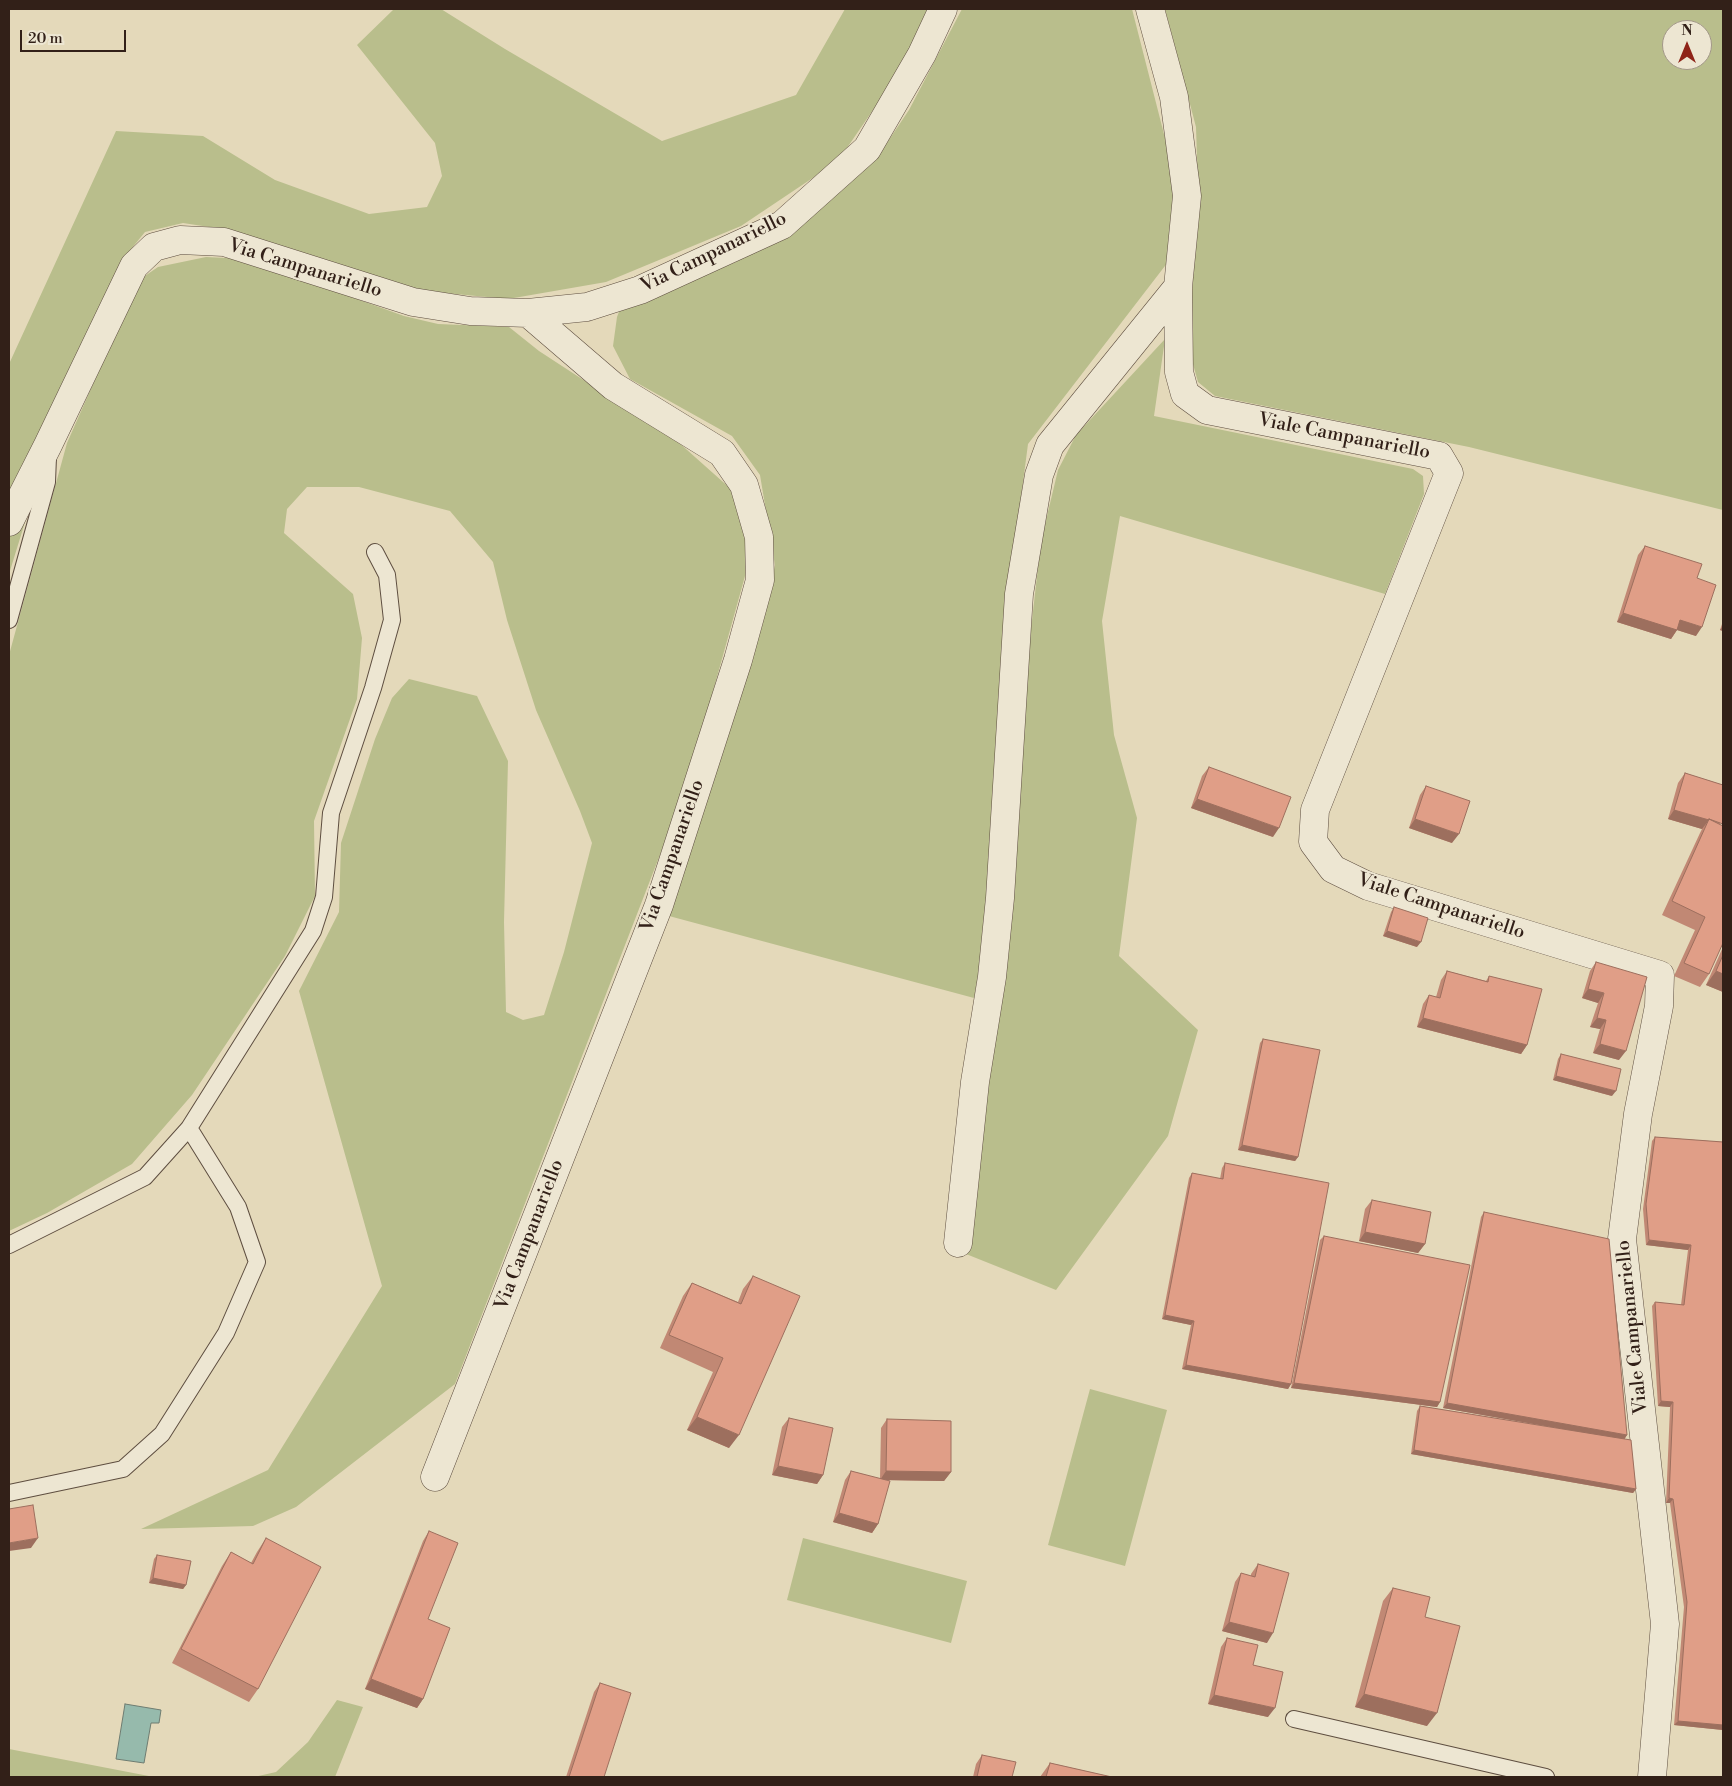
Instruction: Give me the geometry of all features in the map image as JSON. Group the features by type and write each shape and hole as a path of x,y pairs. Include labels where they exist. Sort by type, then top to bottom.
{"street":[{"name":"Via Campanariello","path":"9,522 134,266 154,247 180,240 224,242 413,302 470,311 528,313 587,306 640,290 782,225 868,149 922,54 943,9"},
{"name":"Viale Campanariello","path":"1150,9 1174,97 1187,196 1178,287 1179,372 1185,394 1207,410 1439,456 1449,473 1315,810 1313,842 1333,869 1368,886 1660,975 1659,1006 1638,1114 1622,1239 1665,1624 1652,1777"},
{"path":"958,1243 975,1082 992,977 1000,898 1019,594 1039,475 1050,445 1178,287"},
{"name":"Via Campanariello","path":"435,1477 659,905 738,660 760,580 759,537 744,485 722,453 613,386 528,313"}],"lane":[{"path":"9,620 47,482 48,445"},
{"path":"9,1245 145,1177 189,1128 314,931 324,897 331,813 373,688 392,620 388,575 375,552"},
{"path":"9,1493 123,1469 162,1434 226,1333 257,1262 238,1207 189,1128"},
{"path":"1294,1719 1546,1777"}],"green space":[{"path":"394,9 441,9 505,49 662,141 796,95 845,9 931,9 897,75 838,161 741,226 606,282 508,299 424,291 320,262 216,228 183,223 145,232 127,254 9,498 9,364 116,131 203,136 275,180 369,214 427,207 442,176 435,143 357,45"},
{"path":"962,9 1132,9 1166,142 1175,206 1168,262 1028,444 1008,597 985,939 974,998 669,916 762,626 775,565 760,475 732,436 630,379 613,346 620,309 736,262 805,221 876,159 909,110"},
{"path":"1165,9 1723,9 1723,510 1469,447 1215,396 1198,382 1189,350 1198,188 1196,127"},
{"path":"206,257 246,259 404,316 438,324 509,327 539,351 677,441 732,490 750,531 745,576 687,785 455,1384 296,1507 253,1526 141,1529 268,1470 382,1286 299,991 339,912 341,843 375,739 392,698 409,679 477,696 508,761 504,922 506,1012 523,1020 544,1015 564,952 592,843 536,710 507,620 493,562 450,511 359,487 307,487 287,509 284,533 353,594 362,638 357,699 314,821 315,896 285,956 192,1095 132,1164 47,1213 9,1231 9,655 67,443 139,280 158,267"},
{"path":"1165,339 1154,416 1413,469 1423,476 1424,494 1385,594 1120,516 1102,621 1114,735 1137,818 1119,956 1198,1030 1168,1136 1056,1290 966,1254 1017,752 1041,541 1058,470 1076,435"},
{"path":"39,477 9,574 9,537"},
{"path":"1090,1389 1167,1410 1125,1566 1048,1545"},
{"path":"803,1538 967,1581 951,1643 787,1600"},
{"path":"337,1700 363,1707 335,1777 254,1777 276,1772 308,1742"},
{"path":"9,1749 154,1777 9,1777"}],"shaded area":[{"path":"125,1704 161,1710 159,1723 151,1723 144,1763 116,1759"}],"building":[{"path":"1645,546 1702,564 1697,578 1716,585 1702,627 1680,620 1677,630 1623,613"},
{"path":"1209,767 1291,797 1279,828 1197,799"},
{"path":"1685,773 1723,785 1723,824 1674,810"},
{"path":"1426,786 1470,801 1459,834 1415,819"},
{"path":"1709,819 1723,826 1723,943 1709,974 1684,963 1705,917 1672,901"},
{"path":"1394,907 1428,918 1421,942 1387,931"},
{"path":"1723,955 1723,974 1716,971"},
{"path":"1596,962 1647,977 1626,1051 1600,1044 1606,1020 1597,1018 1604,993 1588,989"},
{"path":"1447,971 1488,982 1489,976 1542,989 1527,1045 1423,1018 1429,995 1440,998"},
{"path":"1263,1039 1320,1050 1298,1157 1242,1145"},
{"path":"1561,1054 1621,1069 1616,1091 1556,1076"},
{"path":"1655,1137 1723,1142 1723,1725 1678,1721 1687,1602 1673,1499 1669,1498 1673,1402 1661,1401 1655,1302 1684,1305 1691,1245 1649,1240 1646,1204"},
{"path":"1225,1163 1329,1183 1291,1384 1186,1365 1194,1321 1165,1315 1192,1173 1223,1179"},
{"path":"1372,1200 1431,1212 1425,1244 1365,1232"},
{"path":"1484,1212 1609,1239 1627,1435 1447,1403"},
{"path":"1324,1236 1470,1265 1440,1402 1294,1383"},
{"path":"753,1276 800,1296 739,1435 697,1417 723,1358 669,1335 692,1283 741,1304"},
{"path":"1420,1406 1631,1440 1636,1489 1414,1450"},
{"path":"789,1418 833,1428 823,1475 778,1466"},
{"path":"887,1419 951,1421 951,1472 886,1471"},
{"path":"851,1471 890,1481 878,1524 839,1513"},
{"path":"33,1505 38,1538 9,1543 9,1509"},
{"path":"429,1531 458,1543 428,1619 450,1628 423,1699 371,1679"},
{"path":"266,1538 321,1567 258,1689 181,1649 231,1552 253,1564"},
{"path":"157,1555 191,1561 186,1585 153,1578"},
{"path":"1258,1564 1289,1573 1273,1633 1229,1622 1241,1573 1255,1577"},
{"path":"1393,1588 1430,1597 1425,1617 1460,1626 1437,1713 1364,1694"},
{"path":"1227,1638 1258,1645 1253,1665 1283,1672 1275,1708 1214,1695"},
{"path":"600,1683 631,1693 604,1777 569,1777"},
{"path":"982,1755 1016,1762 1012,1777 977,1777"},
{"path":"1050,1763 1112,1777 1046,1777"}]}
